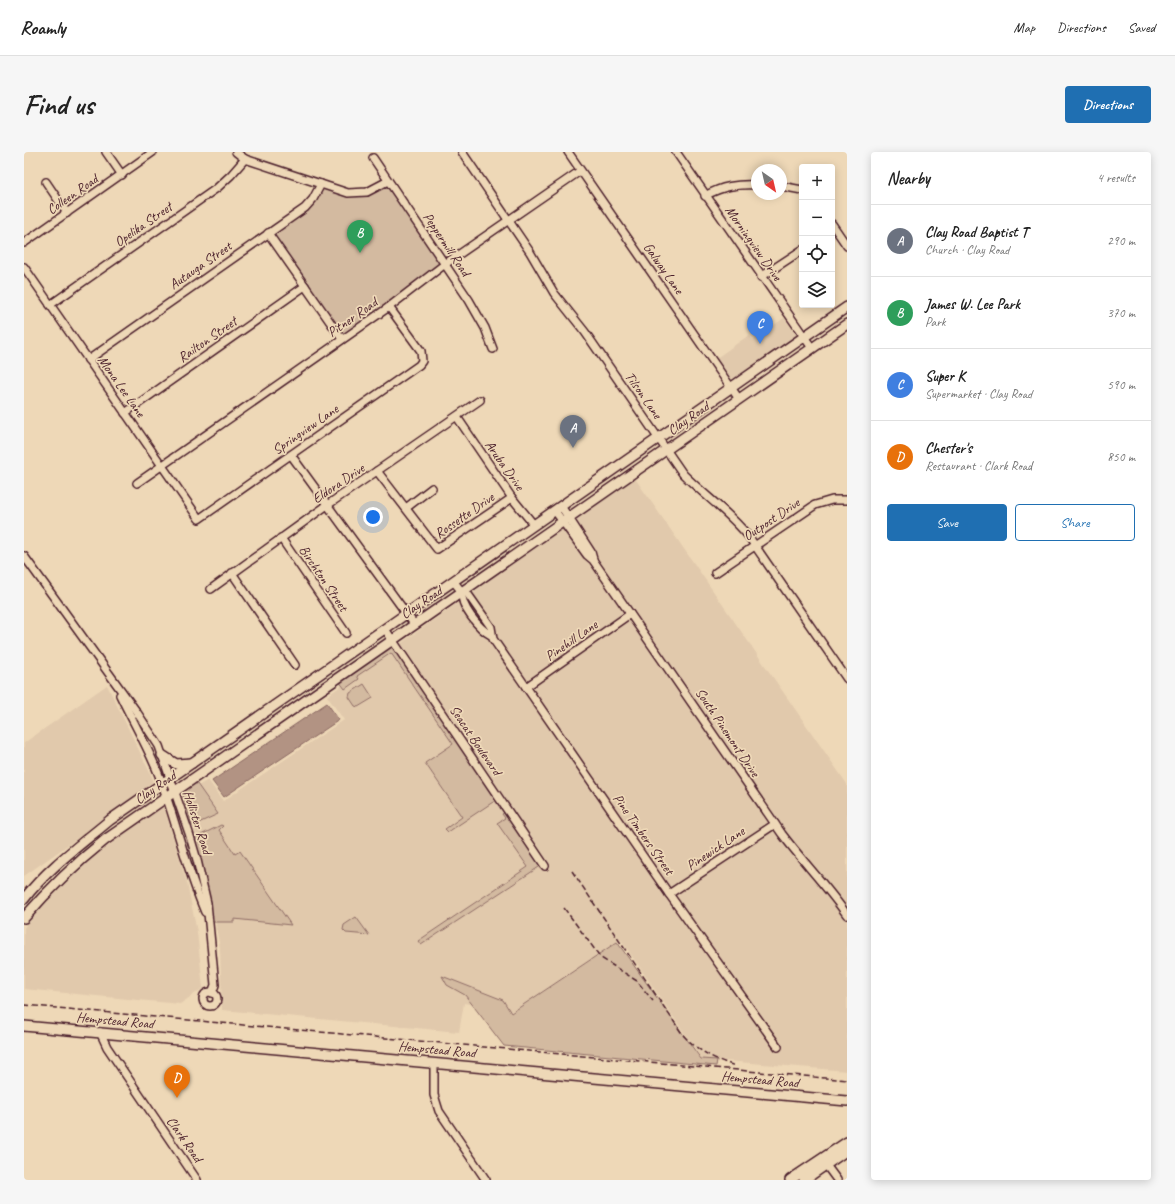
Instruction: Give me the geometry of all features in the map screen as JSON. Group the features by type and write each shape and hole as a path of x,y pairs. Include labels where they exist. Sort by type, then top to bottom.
{"main road":[{"name":"Clay Road","path":"24,899 34,886 63,859 110,820 847,307"},
{"name":"Clay Road","path":"24,918 71,867 105,840 245,741 847,324"},
{"path":"324,672 331,682"},
{"path":"238,732 245,741"},
{"path":"162,755 176,764 193,763"},
{"path":"63,859 71,867"},
{"path":"24,889 34,886"},
{"name":"Hempstead Road","path":"24,1026 847,1101"},
{"path":"804,1180 847,1142"},
{"path":"790,1180 847,1150"}],"street":[{"path":"106,152 122,175"},
{"name":"Colleen Road","path":"24,243 153,152"},
{"path":"236,152 245,159 348,193 355,194 367,192 388,181"},
{"name":"Tilson Lane","path":"462,152 508,220 554,293 585,332 683,474 703,494 740,525 847,679"},
{"name":"Galway Lane","path":"568,152 739,399"},
{"name":"Morningview Drive","path":"676,152 761,277 812,348"},
{"name":"Peppermill Road","path":"373,158 445,264 485,328 492,349"},
{"name":"Opelika Street","path":"50,305 217,188 232,175 245,159"},
{"name":"Pitner Road","path":"137,483 389,307 445,264 580,171"},
{"path":"46,182 66,213"},
{"name":"Autauga Street","path":"88,360 305,208 313,199 321,184"},
{"path":"705,196 717,189 735,184 751,185"},
{"path":"787,187 799,189"},
{"path":"835,230 847,246"},
{"path":"268,233 342,339"},
{"path":"761,277 799,252"},
{"name":"Mona Lee Lane","path":"24,267 199,519"},
{"name":"Railton Street","path":"125,413 305,286"},
{"name":"Springview Lane","path":"199,519 419,365 422,358 421,351 389,307"},
{"name":"Eldora Drive","path":"211,588 326,506 480,400"},
{"name":"Aruba Drive","path":"457,417 512,498 534,525"},
{"path":"290,455 414,624"},
{"path":"377,472 406,508 432,488"},
{"name":"Rossette Drive","path":"406,508 437,549 512,498"},
{"name":"Outpost Drive","path":"715,573 816,505 832,500 847,500"},
{"name":"South Pinemont Drive","path":"558,508 587,555 593,560 775,824 797,854 833,895 847,915"},
{"name":"Birchton Street","path":"281,538 346,633"},
{"name":"Hollister Road","path":"24,557 159,746 197,860 207,903 215,985 212,993"},
{"path":"232,573 295,665"},
{"name":"Pine Timbers Street","path":"454,582 462,592 461,598 484,632 492,635 526,687 669,894 778,1046"},
{"name":"Pinehill Lane","path":"526,687 630,614"},
{"name":"Seacat Boulevard","path":"385,629 545,866"},
{"name":"Hollister Road","path":"112,679 138,733 149,752 162,784 187,863 208,917"},
{"path":"138,733 147,728"},
{"name":"Pinewick Lane","path":"669,894 775,824"},
{"path":"187,863 197,860"},
{"name":"Clark Road","path":"100,1032 116,1060 197,1180"},
{"path":"434,1063 434,1095 438,1111 486,1180"},
{"path":"824,1162 837,1180"}],"shaded area":[{"path":"388,181 445,264 342,339 268,233 305,208 321,184 355,194"},
{"path":"784,318 798,337 737,379 731,378 715,359 749,335 753,340"},
{"path":"634,477 847,784 847,1071 702,1059 621,940 513,1012 464,1003 459,1032 222,1010 220,948 207,877 185,794 208,780 223,801 344,720 327,696"},
{"path":"392,644 542,865 421,945 418,941 528,867 497,823 505,818 502,814 505,812 496,800 448,832 445,829 462,817 425,763 453,744 391,653 357,676 359,679 345,689 339,681"},
{"path":"364,684 373,698 358,707 355,706 349,697 350,693"},
{"path":"107,685 153,779 150,787 24,876 24,743"},
{"path":"327,703 339,720 224,797 212,781"},
{"path":"194,783 197,784 218,814 192,826 183,795 184,790"},
{"path":"164,807 187,883 197,932 203,988 180,1004 24,989 24,928 31,917 83,863 85,864 135,825"},
{"path":"221,825 223,826 219,830 235,854 240,851 291,925 234,919 234,922 213,922 195,838"},
{"path":"356,917 369,935 346,933 343,930 344,925"},
{"path":"617,942 701,1059 717,1060 716,1066 504,1046 465,995 447,985 442,976 503,1000 511,1013"}],"railway":[{"path":"572,871 683,1035 707,1054 736,1066"},
{"path":"564,908 601,958 637,981 653,1001"},
{"path":"24,1005 847,1080"}],"place":[{"name":"James W. Lee Park","path":"360,253"},
{"name":"Super K","path":"760,344"},
{"name":"Clay Road Baptist T","path":"573,448"},
{"name":"Chester's","path":"177,1098"}]}
